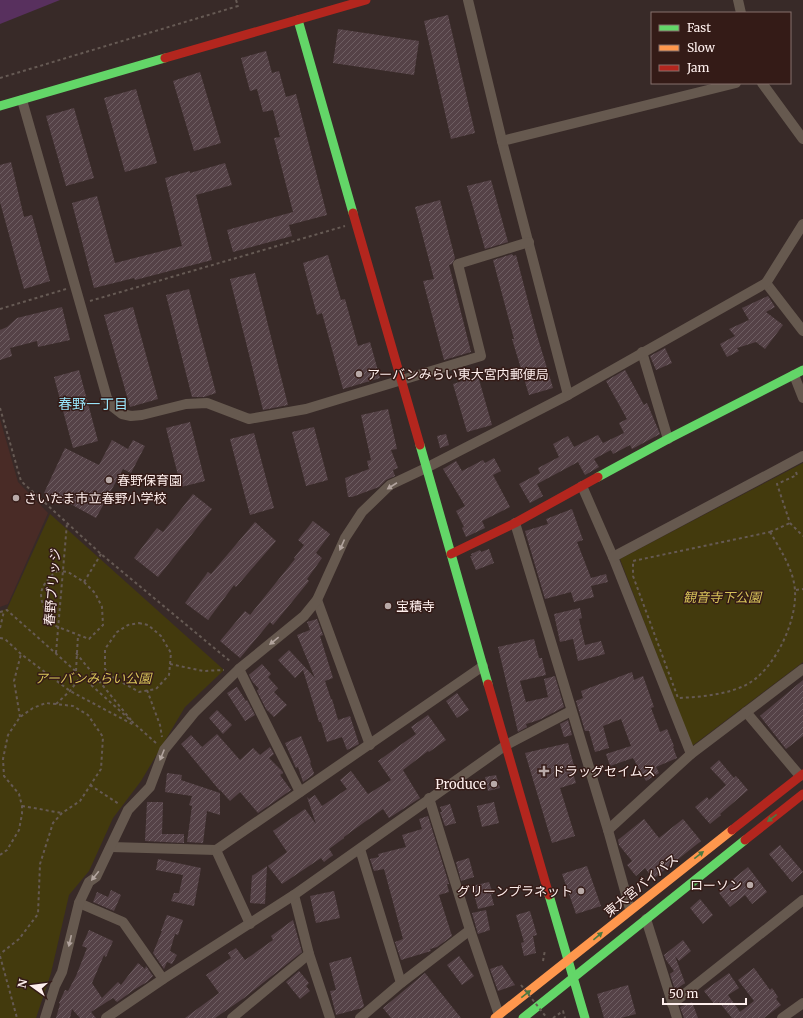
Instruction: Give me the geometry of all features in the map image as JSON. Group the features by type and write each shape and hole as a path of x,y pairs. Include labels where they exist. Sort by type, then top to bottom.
{"main road":[{"path":"0,106 366,0"},
{"path":"298,20 585,1018"},
{"path":"451,554 515,523 668,439 799,373"},
{"name":"東大宮バイパス","path":"497,1016 568,961 630,909 802,775"},
{"path":"523,1018 573,976 803,794"}],"street":[{"path":"468,0 502,141 568,394"},
{"path":"738,0 741,12"},
{"path":"502,141 732,84"},
{"path":"763,84 803,139"},
{"path":"22,100 107,398 113,407 122,414 131,416 142,415 186,404 207,403 249,419 306,409 481,356 458,264 529,242"},
{"path":"45,1018 55,986 62,972 79,903 89,882 96,877 128,810 150,787 164,750 194,713 239,669 304,616 317,600 345,538 362,512 390,485 426,468 568,394 766,283 803,224"},
{"path":"766,283 803,331"},
{"path":"642,352 668,439"},
{"path":"799,373 803,398"},
{"path":"613,557 803,456"},
{"path":"582,486 613,557 691,754"},
{"path":"515,523 608,830 630,909"},
{"path":"317,600 370,745"},
{"path":"111,847 216,850 483,666"},
{"path":"239,669 300,792"},
{"path":"608,830 691,754 803,669"},
{"path":"106,1018 163,979 294,895 429,798 506,745 571,711"},
{"path":"746,712 802,775"},
{"path":"429,798 497,1016"},
{"path":"360,849 401,983"},
{"path":"216,850 250,924"},
{"path":"294,895 309,954 330,1018"},
{"path":"672,1004 803,900"},
{"path":"79,903 123,922 163,979"},
{"path":"646,919 677,1018"},
{"path":"360,1018 401,983 470,930"},
{"path":"232,1018 309,954"},
{"path":"782,1018 803,1003"}],"path":[{"path":"0,78 238,6 236,0"},
{"path":"81,304 356,223"},
{"path":"0,309 75,286"},
{"path":"0,408 20,481 101,554 239,669"},
{"path":"790,463 797,475 778,484 790,523 803,536"},
{"name":"春野ブリッジ","path":"56,653 67,523"},
{"path":"770,532 783,554 796,590 793,617 782,646 760,675 745,685 722,693 678,698 633,576 633,560 770,532 790,523"},
{"path":"84,582 101,554"},
{"path":"57,571 68,572 84,582 95,593 102,607 103,624 89,639 53,625 41,597 42,588 50,577 57,571"},
{"path":"796,590 803,589"},
{"path":"0,612 7,610 164,750"},
{"path":"0,628 4,611"},
{"path":"128,625 148,625 161,636 171,653 169,675 156,689 147,690 139,692 111,676 105,669 105,649 116,632 128,625"},
{"path":"76,671 78,635"},
{"path":"0,638 5,639 21,654 70,691 136,726"},
{"path":"76,653 136,726"},
{"path":"20,717 14,681 21,654"},
{"path":"170,664 203,670 239,669"},
{"path":"56,704 70,691 81,676"},
{"path":"147,690 160,725"},
{"path":"0,855 7,850 19,830 22,806 20,794 4,776 3,759 8,736 20,717 33,708 46,703 73,706 88,716 103,737 101,769 80,801 62,813 53,823 40,864 38,914 19,939 0,955 17,1018"},
{"path":"90,785 128,810"},
{"path":"22,806 62,813"},
{"path":"521,985 547,1018"},
{"path":"553,1018 563,1011 565,1018"}],"shaded area":[{"path":"0,0 60,0 0,24"},
{"name":"さいたま市立春野小学校","path":"0,419 18,482 48,513 8,604 0,607"}],"green space":[{"name":"観音寺下公園","path":"803,463 803,662 692,746 620,559"},
{"name":"アーバンみらい公園","path":"50,514 224,670 185,707 141,781 113,818 89,871 69,895 51,973 36,1018 0,1018 0,611 7,609"}],"building":[{"path":"448,15 475,133 451,139 424,21"},
{"path":"338,29 419,41 414,75 333,63"},
{"path":"266,51 272,73 279,71 286,97 296,94 327,215 289,225 292,236 233,252 227,230 293,212 274,138 280,137 273,110 263,112 257,89 250,91 241,58"},
{"path":"200,72 221,143 194,151 173,81"},
{"path":"136,89 157,163 125,172 104,98"},
{"path":"74,108 94,178 66,186 46,116"},
{"path":"11,162 24,217 32,215 50,281 24,289 0,202 0,165"},
{"path":"225,163 232,185 196,195 212,260 135,280 134,278 94,288 72,203 97,196 115,263 182,246 165,178 190,171 190,173"},
{"path":"491,180 508,242 485,249 467,186"},
{"path":"440,200 455,258 452,264 449,265 471,352 444,360 423,281 434,279 415,207"},
{"path":"512,254 513,256 516,255 536,332 553,388 529,395 512,339 514,339 493,260"},
{"path":"328,255 341,300 345,299 358,346 370,342 380,378 343,389 322,313 317,315 303,263"},
{"path":"255,273 288,405 263,410 230,279"},
{"path":"189,289 216,393 204,397 192,397 166,295"},
{"path":"768,296 775,307 766,312 783,325 765,349 756,342 737,348 739,351 727,357 720,344 735,336 729,329 749,320 742,308"},
{"path":"62,307 70,340 38,347 37,341 10,348 12,356 0,360 0,330 7,327 17,318"},
{"path":"133,307 158,399 130,407 104,315"},
{"path":"665,348 672,363 656,370 650,356"},
{"path":"79,370 98,441 73,448 54,377"},
{"path":"625,370 644,405 647,403 660,434 632,449 630,445 613,454 611,450 594,459 599,467 585,475 578,462 537,484 543,496 530,503 519,484 540,473 538,468 559,457 553,444 568,436 574,447 598,435 603,443 624,433 619,423 627,419 606,381"},
{"path":"478,376 492,425 467,432 453,384"},
{"path":"388,409 397,449 391,450 398,468 393,470 395,476 386,480 379,487 352,497 348,497 345,478 369,469 367,461 371,460 361,415"},
{"path":"190,422 205,481 181,487 166,428"},
{"path":"314,427 328,480 306,486 292,432"},
{"path":"254,433 274,508 250,515 230,439"},
{"path":"446,434 449,445 440,448 437,436"},
{"path":"112,440 128,449 133,440 145,446 131,473 123,469 96,518 67,502 66,504 44,493 65,448 99,465"},
{"path":"494,458 501,471 493,475 510,507 482,521 485,528 466,537 462,528 464,527 456,511 465,506 443,469 456,461 462,471 483,460 485,463"},
{"path":"193,494 212,509 158,577 134,558 157,528 163,532"},
{"path":"572,509 583,540 577,542 591,578 606,574 608,582 591,586 594,597 574,602 571,592 545,599 525,531 548,524 546,519"},
{"path":"313,521 330,534 316,553 322,558 307,579 309,581 273,625 270,622 240,658 220,641 245,611 250,615 295,559 294,558 304,545 298,540"},
{"path":"255,522 276,541 236,587 234,585 208,620 185,603 208,572 211,574"},
{"path":"489,549 494,563 476,570 470,556 472,556 471,554 480,550 481,552"},
{"path":"580,608 582,618 579,619 585,645 601,641 605,654 578,661 573,639 560,642 554,614"},
{"path":"317,619 323,635 320,636 333,678 325,681 338,720 350,716 359,744 347,750 342,737 327,742 321,722 319,722 303,670 295,678 278,660 289,650 315,678 297,635 310,630 307,622"},
{"path":"534,639 539,658 542,658 546,675 520,681 526,702 548,697 544,679 555,676 564,707 539,720 526,724 527,727 518,732 498,647"},
{"path":"262,664 271,674 268,677 278,688 274,692 287,705 274,717 266,709 257,691 259,689 249,675"},
{"path":"632,672 634,680 643,676 654,707 651,708 660,732 667,729 677,758 656,767 659,773 646,781 633,758 610,766 606,754 631,746 621,719 603,726 609,748 595,752 589,731 585,731 576,701 583,698 581,691"},
{"path":"803,680 803,736 786,749 760,716"},
{"path":"237,687 246,701 247,700 255,715 245,721 227,693"},
{"path":"457,693 469,710 457,718 446,701"},
{"path":"217,710 232,725 223,734 209,718"},
{"path":"428,715 446,740 429,752 428,751 403,770 420,798 389,818 383,809 329,849 333,855 324,862 321,858 282,884 268,866 287,852 273,831 305,809 316,824 307,797 309,799 315,795 322,806 347,789 340,780 351,771 368,794 391,780 378,761 416,734 411,727"},
{"path":"568,720 572,735 564,737 560,724"},
{"path":"217,734 240,760 253,748 260,755 270,747 274,754 269,758 283,772 280,775 291,790 258,813 240,792 230,801 181,744 191,735 202,747"},
{"path":"301,736 314,773 303,782 298,767 296,768 285,743"},
{"path":"568,743 574,766 571,767 576,783 560,788 575,836 552,843 525,753"},
{"path":"719,760 734,778 736,776 748,790 710,824 695,807 707,797 709,800 726,785 710,768"},
{"path":"167,773 182,775 181,780 220,793 220,815 207,811 203,843 187,842 192,806 189,805 192,796 165,792"},
{"path":"496,775 500,788 488,791 485,777"},
{"path":"147,802 163,802 162,834 184,834 184,843 145,841"},
{"path":"494,802 499,823 482,827 477,806"},
{"path":"450,804 456,823 445,826 440,812 442,812 440,807"},
{"path":"428,816 449,884 447,884 449,892 439,895 452,936 437,947 430,949 431,951 401,960 395,942 403,939 384,869 374,871 370,859 379,857 378,854 406,847 402,835 422,829 419,819"},
{"path":"644,819 659,838 683,819 701,841 653,879 645,868 636,876 627,865 632,861 619,845 618,840"},
{"path":"780,845 803,872 792,882 769,854"},
{"path":"469,858 474,877 461,881 456,862"},
{"path":"158,859 201,868 194,906 171,901 174,893 179,893 183,875 156,870"},
{"path":"267,866 265,904 250,903 252,876"},
{"path":"587,866 601,906 576,914 562,874"},
{"name":"ローソン","path":"748,867 767,892 752,904 745,895 730,907 719,893"},
{"path":"489,882 493,894 491,894 494,905 478,909 472,886"},
{"path":"111,890 121,895 114,911 93,902 97,892 108,897"},
{"path":"334,891 340,918 316,923 310,896"},
{"path":"700,899 713,915 703,924 690,908"},
{"path":"486,910 490,930 478,934 472,913"},
{"path":"530,911 537,935 533,936 536,953 524,956 521,943 524,942 516,915"},
{"path":"167,915 183,920 178,935 175,934 170,951 177,955 172,964 167,962 164,969 153,953"},
{"path":"293,920 302,952 244,998 215,1018 185,1018 219,993 206,975 231,958 228,953 236,948 245,960 273,940 271,936"},
{"path":"89,930 113,941 106,957 104,955 92,983 102,998 118,982 121,985 138,963 145,969 146,966 153,976 147,982 117,1002 113,998 91,1012 96,1018 80,1018 72,1009 70,1018 56,1018 59,1003 65,990 68,991 76,976 87,948 82,946"},
{"path":"683,940 691,951 679,961 675,956 685,983 675,990 670,974 674,971 664,955"},
{"path":"459,956 474,976 462,985 447,965"},
{"path":"351,957 364,1006 362,1008 336,1015 330,991 336,990 329,963"},
{"path":"502,965 515,985 498,991 490,969"},
{"path":"754,968 770,990 772,988 778,997 776,999 781,1005 764,1018 732,1018 719,1002 715,1005 704,991 729,973 739,988 728,995 740,1012 754,1001 738,980"},
{"path":"299,971 309,983 306,986 310,991 300,999 286,982"},
{"path":"425,973 461,1018 391,1018 383,1008"},
{"path":"628,985 636,1014 621,1018 604,1018 597,994"},
{"path":"692,1002 698,1018 684,1018 680,1007"}],"traffic: fast":[{"path":"298,20 353,213"},
{"path":"0,106 165,58"},
{"path":"598,477 668,439 803,370"},
{"path":"420,445 488,684"},
{"path":"523,1018 745,840"},
{"path":"549,895 585,1018"}],"traffic: slow":[{"path":"495,1018 732,830"}],"traffic: jam":[{"path":"165,58 366,0"},
{"path":"353,213 420,445"},
{"path":"451,554 515,523 598,477"},
{"path":"488,684 549,895"},
{"path":"732,830 803,774"},
{"path":"745,840 803,794"}],"place":[{"name":"アーバンみらい東大宮内郵便局","path":"359,374"},
{"name":"春野保育園","path":"109,480"},
{"name":"さいたま市立春野小学校","path":"16,498"},
{"name":"宝積寺","path":"388,606"},
{"name":"ドラッグセイムス","path":"544,771"},
{"name":"Produce","path":"494,784"},
{"name":"ローソン","path":"750,885"},
{"name":"グリーンプラネット","path":"581,891"}],"district":[{"name":"春野一丁目","path":"93,404"}]}
